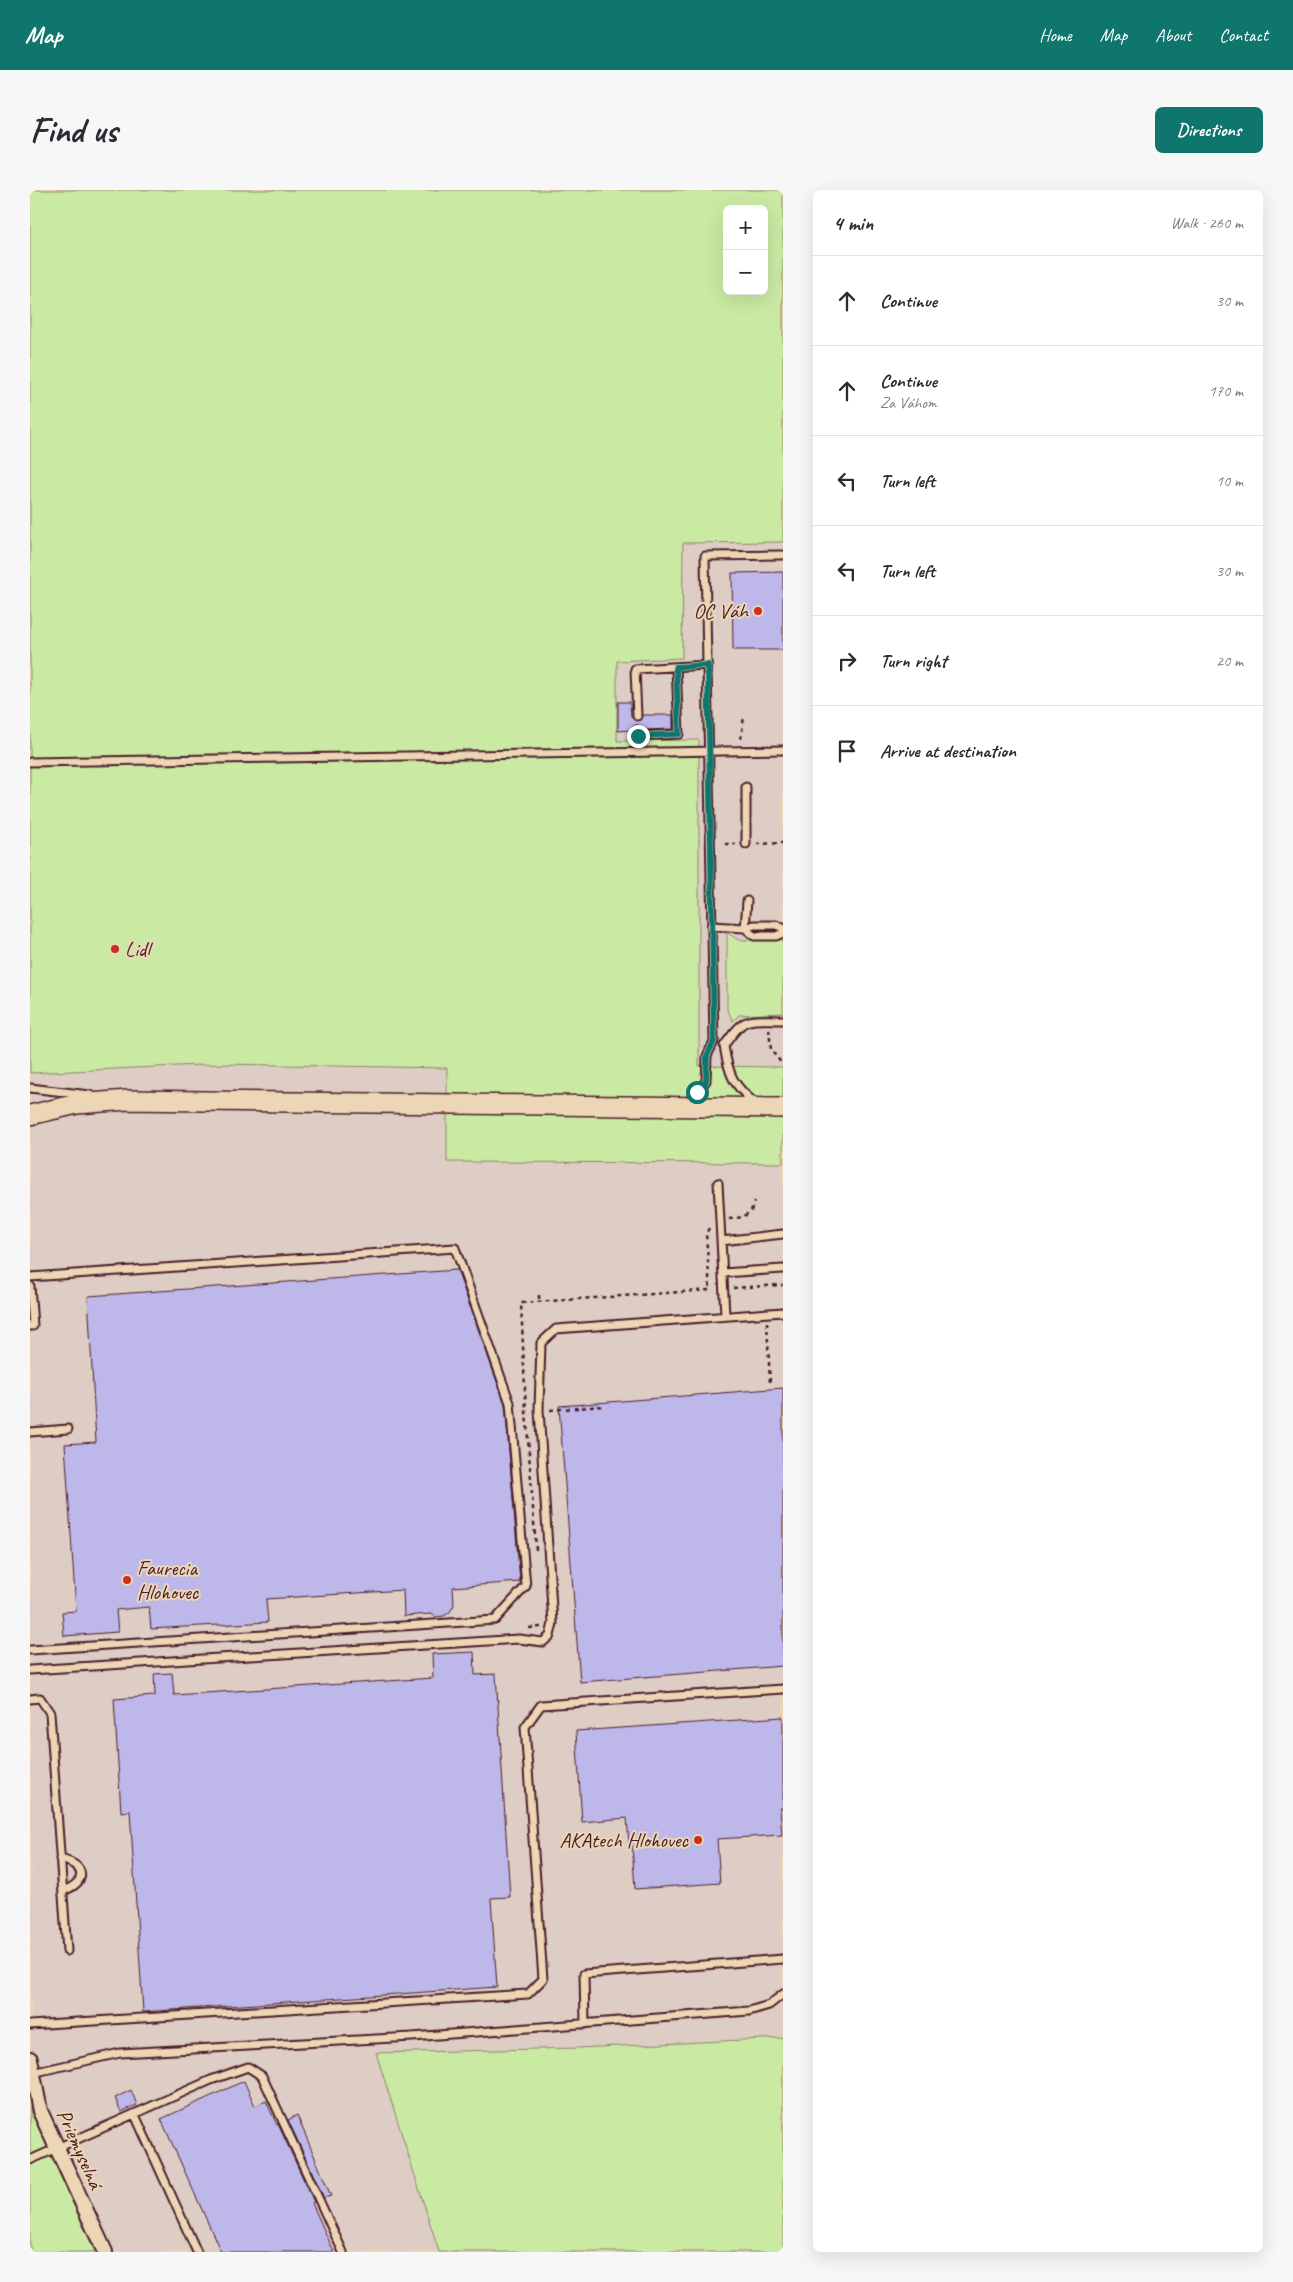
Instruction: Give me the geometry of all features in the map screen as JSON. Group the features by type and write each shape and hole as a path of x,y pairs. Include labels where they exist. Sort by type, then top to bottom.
{"main road":[{"path":"30,1101 77,1104 128,1100 783,1108"},
{"path":"30,1115 77,1104"}],"street":[{"name":"Priemyselná","path":"30,2059 40,2111 105,2252"}],"lane":[{"path":"683,1107 706,1081 707,1056 714,1041 705,556 783,555"},
{"path":"637,716 635,669 708,665"},
{"path":"637,730 638,736 679,734 676,667"},
{"path":"30,762 783,750"},
{"path":"746,787 746,844"},
{"path":"745,928 747,901"},
{"path":"712,926 745,928 754,925 776,925 783,928"},
{"path":"745,928 754,936 776,936 783,933"},
{"path":"760,1108 742,1092 728,1072 724,1046 737,1028 748,1020 783,1020"},
{"path":"714,1041 724,1046"},
{"path":"30,1088 128,1100"},
{"path":"718,1183 725,1315"},
{"path":"721,1241 783,1234"},
{"path":"30,1277 455,1248 510,1403 526,1586 495,1620 30,1650"},
{"path":"723,1273 783,1269"},
{"path":"30,1286 33,1326 30,1326"},
{"path":"30,1670 519,1639 543,1642 550,1636 553,1623 539,1410 541,1343 556,1329 783,1312"},
{"path":"30,1432 68,1429"},
{"path":"30,2025 528,1994 543,1979 525,1727 541,1705 783,1689"},
{"path":"30,1699 40,1698 50,1713 67,1951"},
{"path":"60,1858 74,1863 80,1869 82,1875 79,1882 73,1888 63,1891"},
{"path":"584,2024 584,1974 783,1959"},
{"path":"32,2073 120,2053 412,2037 749,2011 769,2005 783,1994"},
{"path":"30,2160 212,2080 248,2067 262,2076 343,2252"},
{"path":"135,2115 197,2252"}],"path":[{"path":"741,742 744,716"},
{"path":"770,1020 769,1045 783,1065"},
{"path":"751,1211 754,1202"},
{"path":"536,1558 526,1411 522,1303 612,1295 710,1290"},
{"path":"539,1295 539,1302"},
{"path":"766,1312 770,1384"},
{"path":"526,1411 604,1406"},
{"path":"521,1628 541,1627 541,1617"}],"shaded area":[{"path":"783,542 783,1067 699,1066 699,741 617,741 617,661 682,658 682,543"},
{"path":"219,1064 447,1068 447,1162 783,1163 783,2038 578,2048 376,2053 439,2252 95,2252 31,2112 30,1073"}],"green space":[{"path":"30,190 783,190 783,542 683,543 682,658 617,661 617,741 699,740 699,1066 783,1067 783,1163 447,1162 447,1068 219,1064 30,1073"},
{"path":"727,932 738,940 783,940 783,1013 739,1015 733,1021 727,1009"},
{"path":"783,2038 783,2252 439,2252 376,2053 578,2048"},
{"path":"30,2106 31,2112 95,2252 30,2252"}],"building":[{"name":"OC Váh","path":"783,572 783,650 733,650 732,573"},
{"path":"618,702 630,702 631,716 637,721 640,720 642,715 673,715 673,729 642,730 641,726 637,725 632,730 618,731"},
{"path":"457,1270 505,1404 520,1582 453,1587 454,1605 450,1612 444,1616 436,1617 431,1614 404,1616 403,1590 266,1599 268,1622 151,1629 149,1607 116,1610 118,1632 64,1636 62,1612 76,1611 65,1444 96,1442 88,1296"},
{"path":"783,1388 783,1666 580,1682 559,1406"},
{"path":"474,1652 475,1675 496,1674 510,1897 491,1898 497,1987 143,2012 130,1811 121,1812 114,1699 155,1696 154,1674 172,1673 174,1695 433,1678 432,1654"},
{"path":"783,1717 783,1808 780,1808 782,1835 717,1839 720,1883 635,1889 632,1845 629,1845 627,1818 582,1822 576,1731"},
{"path":"244,2081 255,2106 266,2101 314,2202 312,2203 334,2252 221,2252 161,2119"},
{"path":"131,2090 137,2105 121,2112 115,2098"},
{"path":"297,2115 331,2196 324,2198 288,2120"}],"place":[{"name":"OC Váh","path":"758,611"},
{"name":"Lidl","path":"115,949"},
{"name":"Faurecia Hlohovec","path":"127,1580"},
{"name":"AKAtech Hlohovec","path":"698,1840"}],"route":[{"path":"638,736 679,734 676,667 708,665 714,1041 707,1056 706,1081 697,1092"}]}
